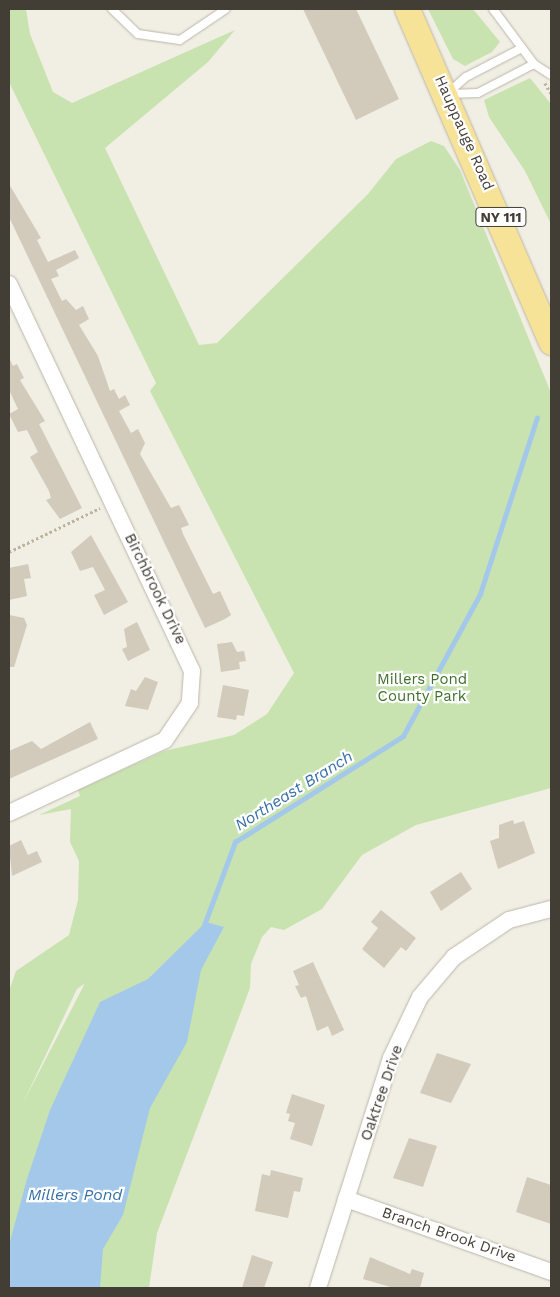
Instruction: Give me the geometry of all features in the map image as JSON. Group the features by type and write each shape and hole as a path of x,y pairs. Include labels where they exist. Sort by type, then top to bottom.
{"main road":[{"name":"Hauppauge Road","path":"407,9 447,94 551,342"}],"street":[{"name":"Birchbrook Drive","path":"9,284 183,647 192,671 190,703 165,740 9,813"},
{"name":"Oaktree Drive","path":"318,1288 391,1058 420,996 454,957 509,920 551,909"},
{"name":"Branch Brook Drive","path":"346,1199 551,1272"}],"lane":[{"path":"112,9 138,34 180,40 226,9"},
{"path":"493,9 534,64 551,75"},
{"path":"447,94 466,77 522,48"},
{"path":"447,94 478,93 534,64"}],"path":[{"path":"9,552 113,502"}],"green space":[{"name":"Millers Pond County Park","path":"9,9 26,9 30,34 53,92 72,103 235,30 208,62 105,148 199,345 217,343 368,194 396,159 431,141 444,146 460,170 551,393 551,788 416,825 362,855 322,909 284,930 271,927 262,937 251,964 250,988 157,1233 149,1288 9,1288 9,991 16,971 69,935 78,900 79,861 70,842 71,809 39,815 80,796 78,790 164,751 234,735 267,714 294,673 150,391 156,383 9,82","holes":["84,985 23,1103 77,989"]},
{"path":"428,9 473,9 500,42 492,52 465,66 453,59"},
{"path":"530,78 551,104 551,224 525,171 489,117 484,100"}],"water":[{"name":"Millers Pond","path":"206,922 224,927 201,970 187,1042 150,1108 123,1215 103,1249 100,1288 9,1288 9,1245 27,1179 50,1110 100,1002 148,979"}],"building":[{"path":"303,9 356,9 399,99 356,120"},
{"path":"9,184 41,238 37,240 48,262 75,250 79,258 56,270 59,276 51,279 62,301 66,299 76,310 83,306 89,319 79,325 98,356 110,391 114,389 119,399 125,395 130,405 119,411 131,433 138,429 145,443 140,454 171,508 179,505 189,525 181,528 183,534 213,594 220,591 231,615 225,619 205,628 9,217"},
{"path":"9,358 13,366 17,364 24,378 20,380 45,421 39,424 82,508 60,519 46,500 51,498 49,491 30,457 38,452 27,430 18,432 9,414 18,409 9,390"},
{"path":"91,535 128,602 104,615 94,595 105,590 93,567 80,571 71,552"},
{"path":"28,564 31,578 24,579 27,596 9,600 9,568"},
{"path":"9,615 24,618 27,625 14,667 9,667"},
{"path":"137,622 150,650 128,661 122,649 127,647 124,629"},
{"path":"232,642 237,652 244,651 246,661 239,662 240,669 221,672 217,644"},
{"path":"145,677 158,682 148,710 125,706 131,689 136,691"},
{"path":"223,685 249,690 244,716 237,715 236,720 217,717"},
{"path":"90,722 98,739 9,779 9,751 32,741 41,749"},
{"path":"513,820 514,824 524,821 535,853 498,869 490,841 499,838 499,825"},
{"path":"21,840 28,855 37,851 42,862 12,876 9,846"},
{"path":"461,872 472,889 441,911 430,892"},
{"path":"381,910 416,938 406,951 401,947 384,968 362,949 378,928 371,922"},
{"path":"313,962 344,1030 332,1036 328,1026 317,1031 306,996 301,998 295,986 299,985 293,971"},
{"path":"437,1053 471,1064 451,1103 420,1093"},
{"path":"292,1094 325,1105 312,1146 290,1139 295,1123 288,1121 290,1114 286,1113"},
{"path":"409,1138 437,1146 423,1187 393,1178"},
{"path":"271,1170 303,1178 300,1192 294,1191 288,1218 255,1211 262,1174 270,1176"},
{"path":"527,1177 551,1185 551,1224 516,1212"},
{"path":"252,1255 273,1262 264,1288 242,1288"},
{"path":"370,1257 410,1274 412,1269 424,1273 420,1288 394,1288 363,1279"}],"waterway":[{"name":"Northeast Branch","path":"203,928 235,842 403,736 480,594 537,418"}]}
